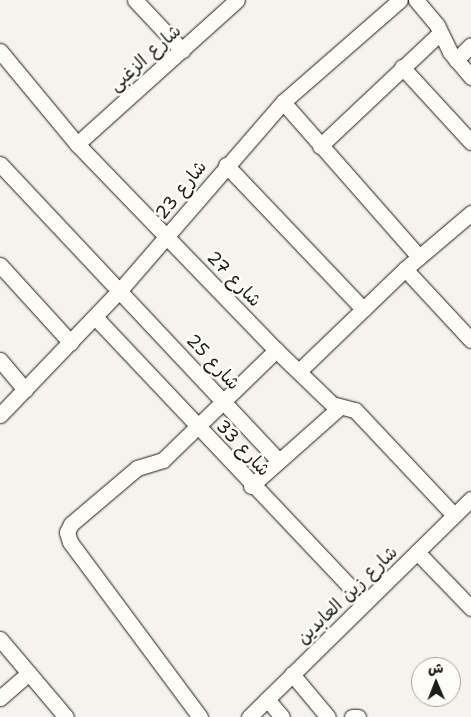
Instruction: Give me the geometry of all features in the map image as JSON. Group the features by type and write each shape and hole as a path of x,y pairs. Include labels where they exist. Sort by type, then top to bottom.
{"street":[{"path":"135,0 182,50"},
{"name":"شارع الزغبى","path":"77,144 237,0"},
{"name":"شارع 23","path":"0,415 121,289 167,237 226,165 283,102 400,0"},
{"path":"416,0 440,33 456,60 471,77"},
{"path":"320,146 440,33"},
{"path":"456,60 471,45"},
{"name":"شارع 27","path":"0,51 77,144 276,350 329,402 340,407 356,410 454,515"},
{"path":"402,67 471,142"},
{"path":"283,102 419,257"},
{"name":"شارع 25","path":"0,164 121,289 278,460"},
{"path":"226,165 363,310"},
{"path":"298,371 419,257 471,213"},
{"path":"0,265 71,343"},
{"path":"406,269 471,340"},
{"name":"شارع 33","path":"95,316 251,486 365,603"},
{"path":"200,717 67,536 72,524 137,468 163,460 276,350"},
{"path":"0,360 25,390"},
{"path":"251,486 278,460 340,407"},
{"name":"شارع زين العابدين","path":"249,717 471,499"},
{"path":"417,552 471,608"},
{"path":"0,639 66,717"},
{"path":"0,698 29,673"},
{"path":"292,674 328,717"},
{"path":"267,699 282,717"},
{"path":"352,717 358,717"}]}
